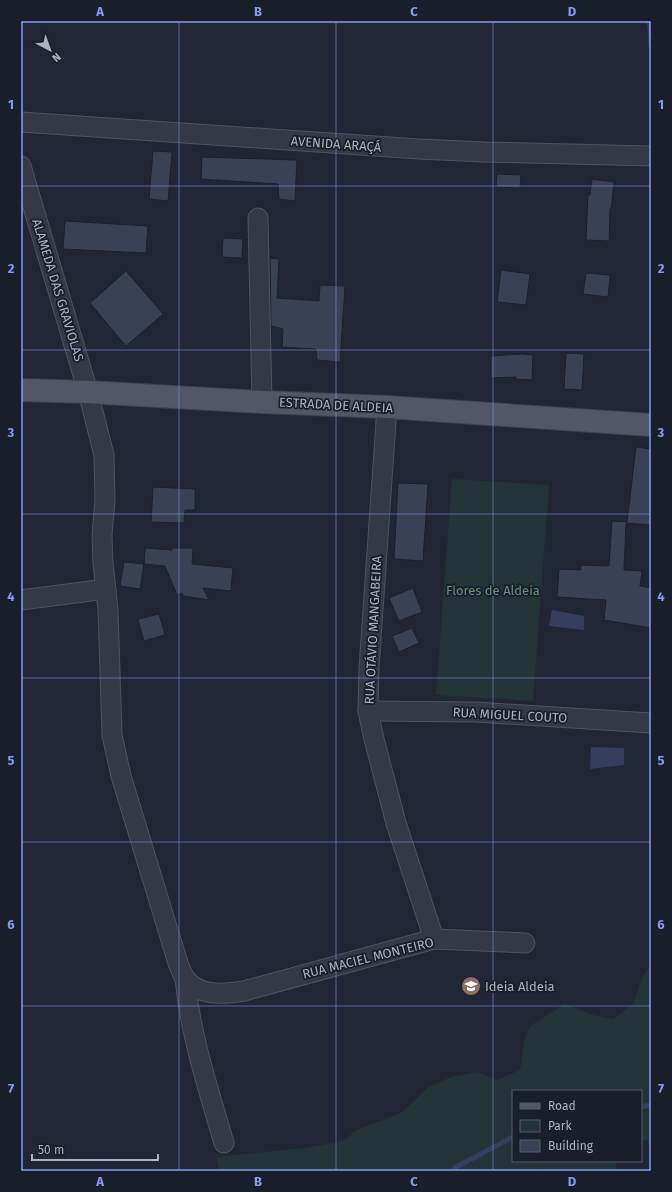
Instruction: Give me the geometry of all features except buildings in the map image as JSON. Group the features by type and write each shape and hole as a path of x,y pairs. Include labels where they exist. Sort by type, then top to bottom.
{"main road":[{"name":"ESTRADA DE ALDEIA","path":"21,390 387,407 651,425"}],"street":[{"name":"AVENIDA ARAÇÁ","path":"21,122 419,149 651,156"},
{"name":"ALAMEDA DAS GRAVIOLAS","path":"21,166 88,392 104,455 105,501 102,535 110,655 112,735 121,776 178,963 185,978"},
{"path":"258,218 262,402"},
{"name":"RUA OTÁVIO MANGABEIRA","path":"387,407 369,668 368,711 396,823 434,939"},
{"path":"21,600 106,589"},
{"name":"RUA MIGUEL COUTO","path":"368,711 475,712 651,723"},
{"name":"RUA MACIEL MONTEIRO","path":"185,978 192,986 200,990 214,994 228,994 244,991 434,939 525,943"},
{"path":"185,978 187,1006 224,1143"}],"green space":[{"name":"Flores de Aldeia","path":"452,479 549,485 533,701 436,695"},
{"path":"651,964 651,1158 648,1140 642,1141 642,1090 512,1090 512,1162 616,1162 617,1171 563,1171 537,1168 537,1171 219,1171 216,1157 304,1148 343,1141 357,1130 401,1113 429,1087 451,1077 477,1072 497,1080 520,1070 525,1038 530,1026 565,1004 593,1015 613,1019 633,1004 642,978"}],"water":[{"path":"647,21 651,21 651,49 649,49"},
{"path":"552,610 584,616 584,630 549,626"},
{"path":"591,747 624,748 624,765 590,769"}],"waterway":[{"path":"642,1107 651,1105"},
{"path":"452,1171 456,1167 512,1138"}],"place":[{"name":"Ideia Aldeia","path":"471,986"}]}
